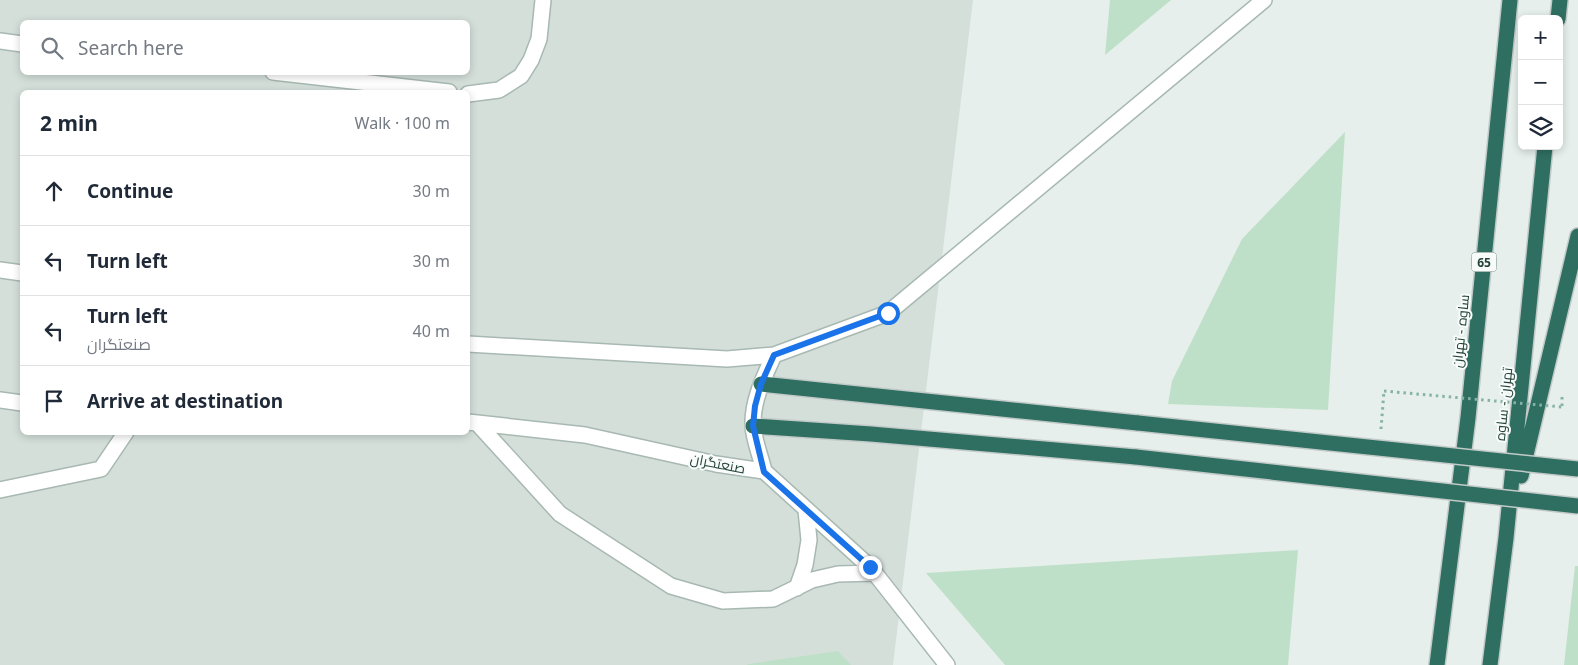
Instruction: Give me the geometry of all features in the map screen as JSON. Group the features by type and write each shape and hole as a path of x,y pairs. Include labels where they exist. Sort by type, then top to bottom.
{"highway":[{"name":"ساوه - تهران","path":"1437,665 1468,418 1510,0"},
{"path":"1558,15 1560,0"},
{"name":"تهران - ساوه","path":"1490,665 1506,538 1545,150"},
{"path":"1506,538 1578,236"},
{"path":"761,384 1578,469"},
{"path":"753,426 1136,457 1578,506"}],"street":[{"path":"470,94 499,90 521,76 531,60 539,39 543,0"},
{"path":"470,344 727,359 774,355 888,313 1264,0"},
{"path":"0,42 20,44"},
{"path":"299,75 431,90"},
{"path":"0,270 20,273"},
{"path":"764,472 753,426 755,406 761,384 774,355"},
{"path":"0,400 20,402"},
{"path":"472,422 560,514 671,586 723,601 773,599 812,580 838,574 875,573"},
{"name":"صنعتگران","path":"472,422 585,435 716,464 764,472 870,567 947,665"},
{"path":"0,490 101,469 124,435"},
{"path":"797,588 805,566 809,540 806,510"}],"path":[{"path":"1380,435 1384,391 1562,407"}],"shaded area":[{"path":"0,0 973,0 893,665 0,665"}],"green space":[{"path":"1110,0 1171,0 1105,55"},
{"path":"1345,132 1328,410 1168,404 1172,381 1242,239"},
{"path":"1298,550 1288,665 1005,665 926,573"},
{"path":"1575,566 1578,566 1578,665 1564,665"},
{"path":"838,651 851,665 747,665 748,664"}],"route":[{"path":"870,567 764,472 753,426 755,406 761,384 774,355 888,313"}]}
